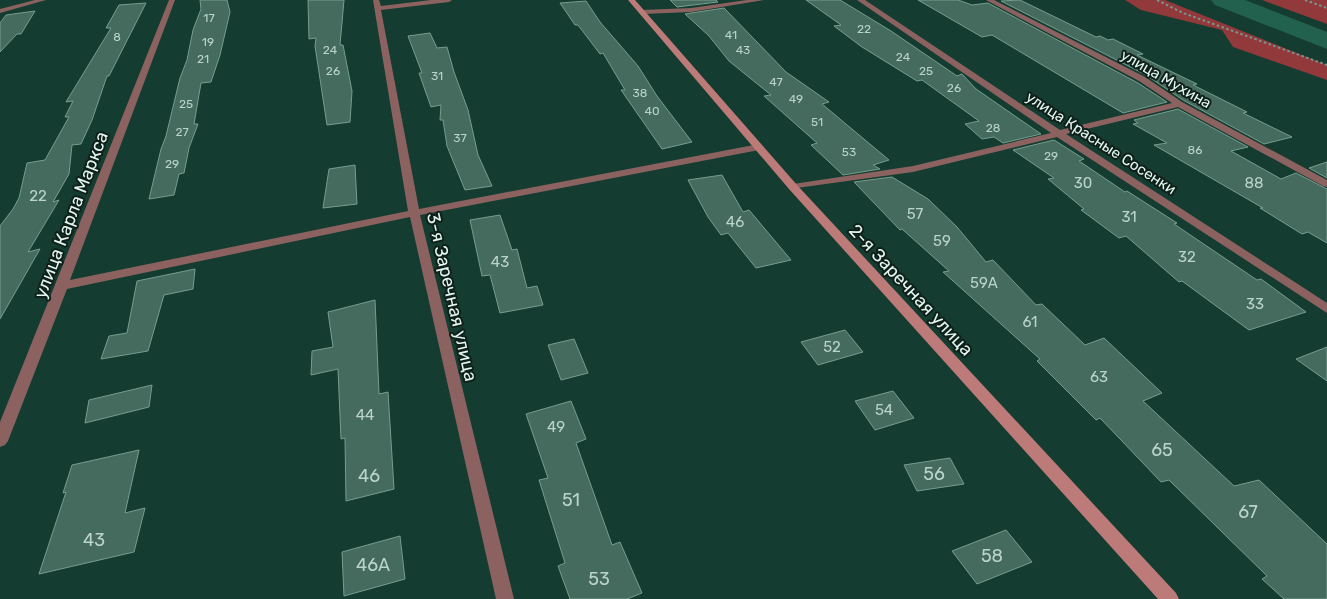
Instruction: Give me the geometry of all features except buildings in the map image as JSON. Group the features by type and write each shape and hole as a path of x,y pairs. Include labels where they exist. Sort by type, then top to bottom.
{"main road":[{"name":"2-я Заречная улица","path":"631,0 793,187 1170,599"}],"street":[{"path":"0,11 43,0"},
{"name":"улица Карла Маркса","path":"0,441 172,0"},
{"path":"378,4 449,0"},
{"path":"642,12 690,10 761,0"},
{"name":"улица Красные Сосенки","path":"860,0 1059,134 1327,309"},
{"name":"улица Мухина","path":"989,0 1142,79 1179,104 1327,184"},
{"name":"3-я Заречная улица","path":"378,4 414,213 505,599"},
{"path":"793,187 913,169 1179,104"},
{"path":"62,286 414,213 758,147"}],"path":[{"path":"1157,0 1183,13 1327,65"},
{"path":"1305,0 1327,8"}],"shaded area":[{"path":"1125,0 1165,0 1327,65 1327,80 1233,47 1222,30 1141,10"},
{"path":"1262,0 1327,0 1327,24"}],"waterway":[{"path":"1223,0 1327,41"}]}
